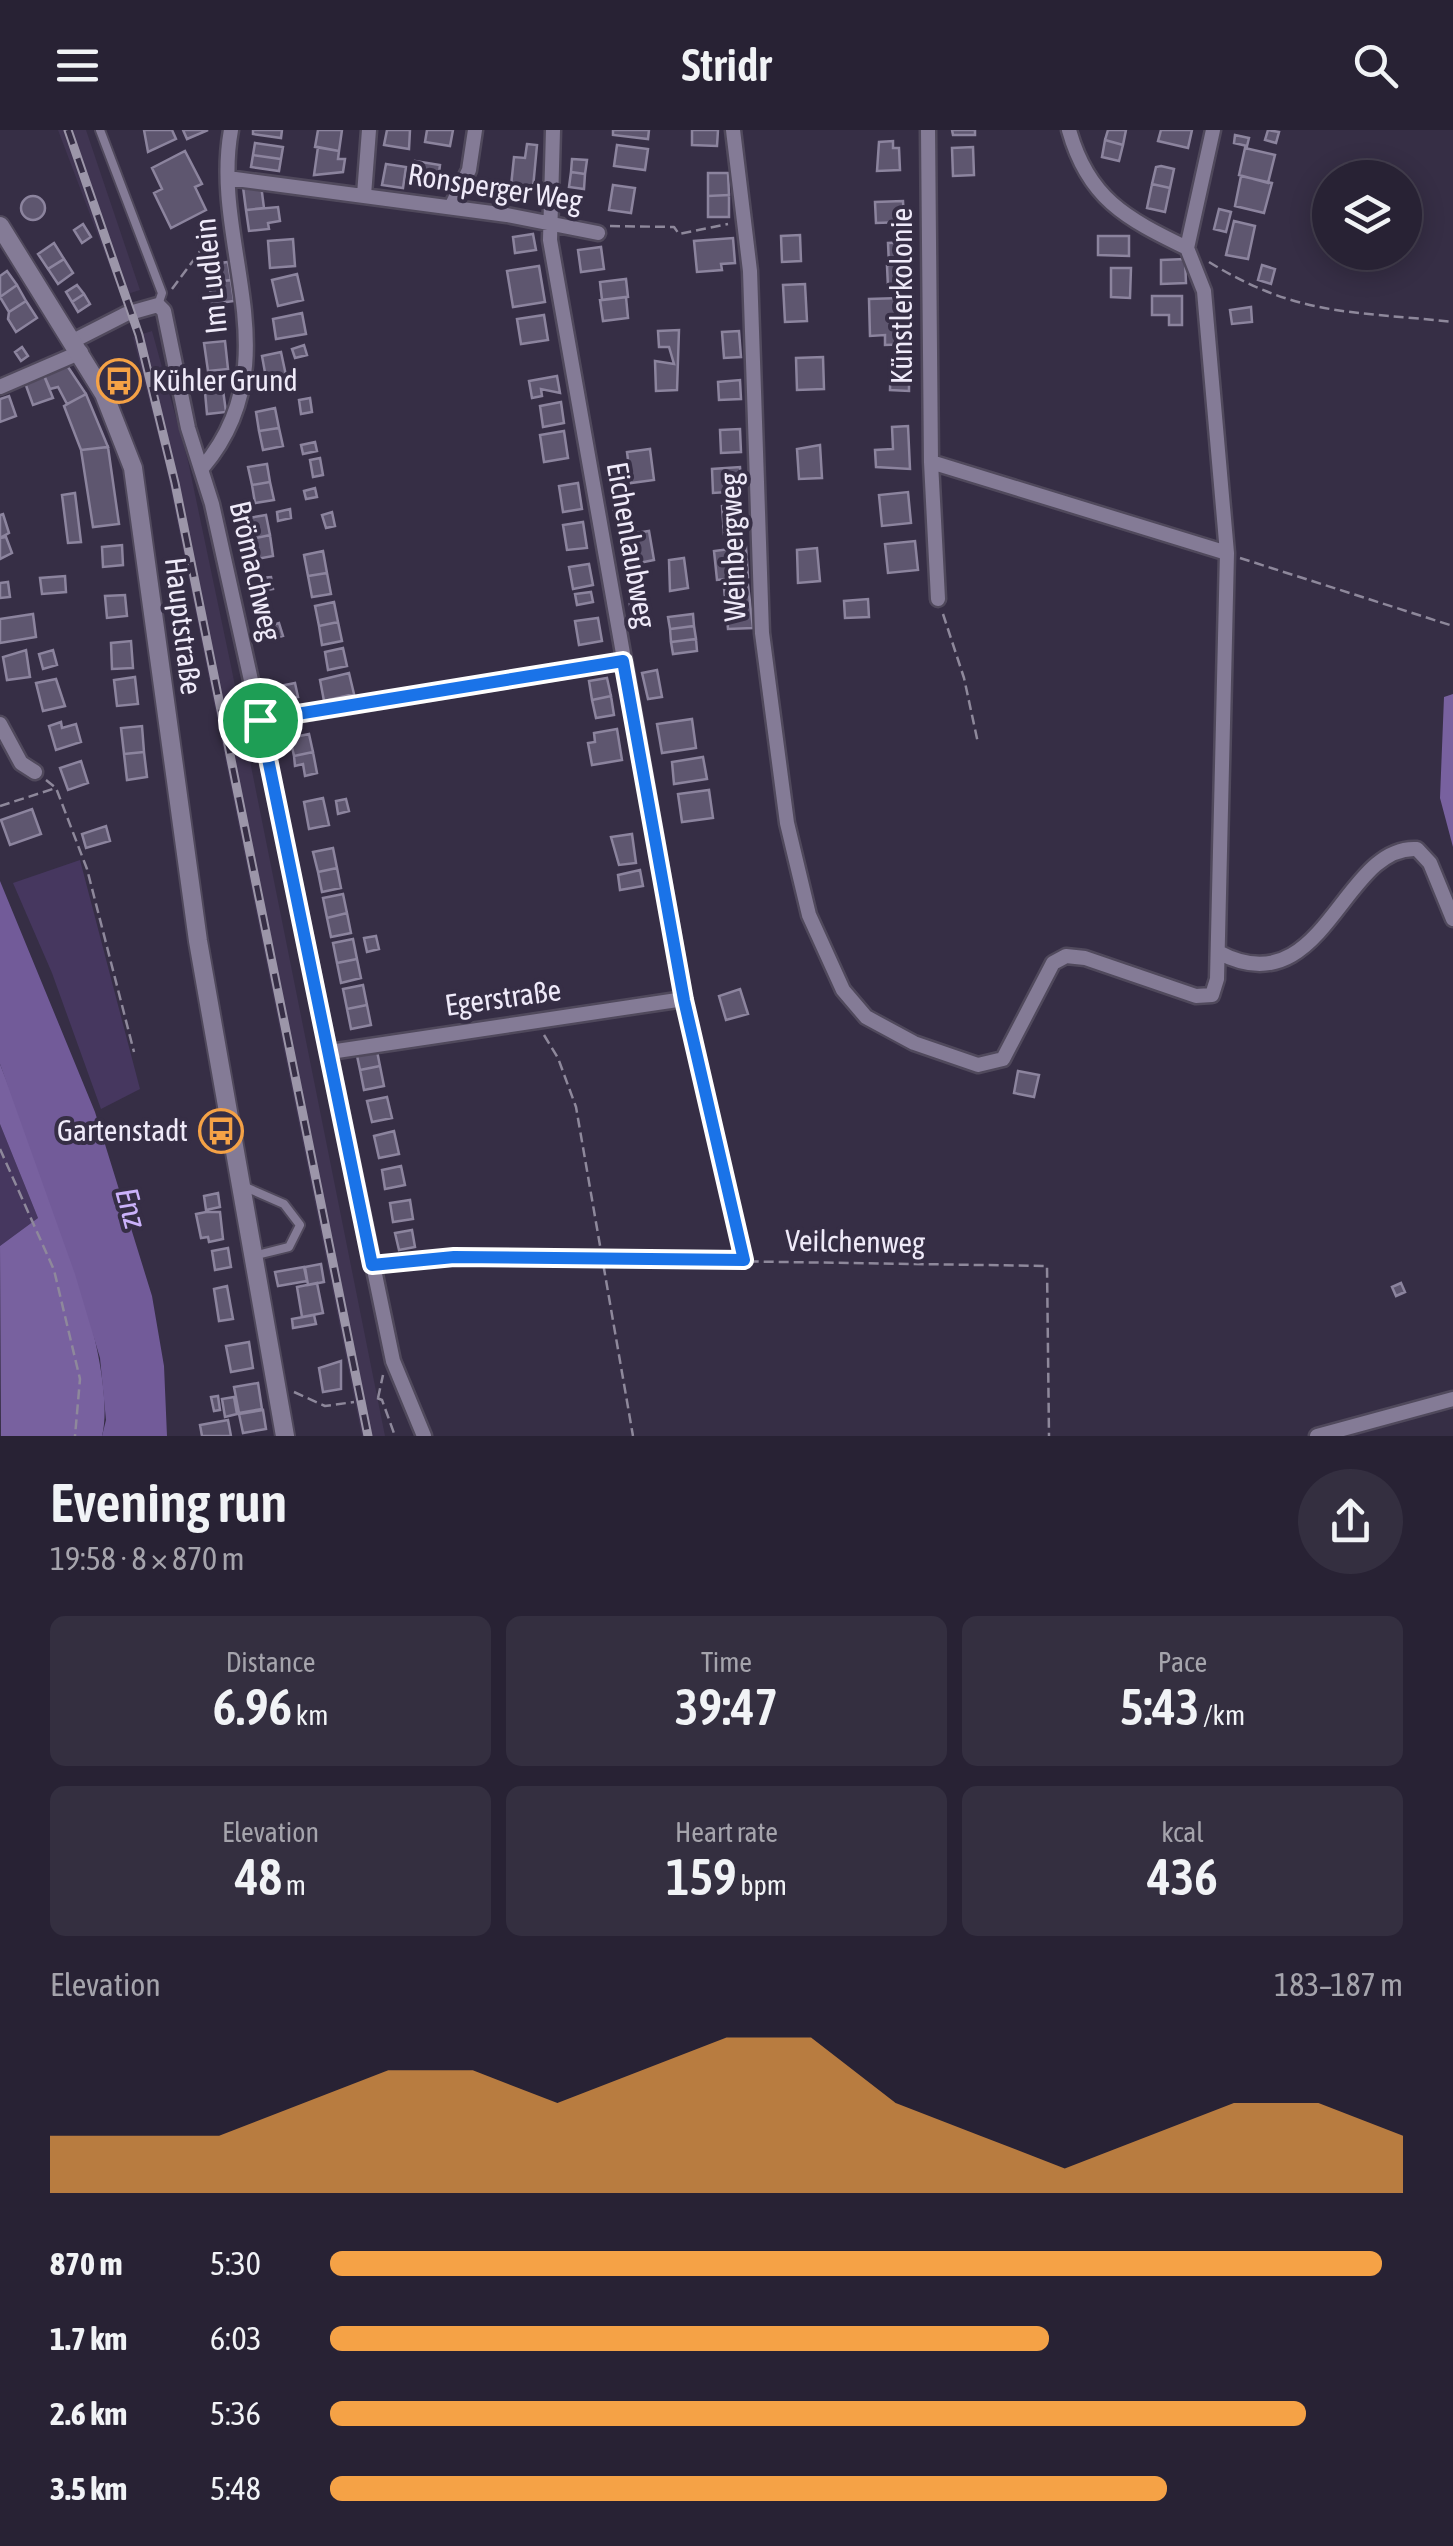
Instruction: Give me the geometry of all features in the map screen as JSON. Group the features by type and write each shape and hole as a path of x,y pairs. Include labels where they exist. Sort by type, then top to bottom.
{"street":[{"name":"Im Ludlein","path":"203,467 221,443 246,362 248,315 228,178 231,130"},
{"path":"364,195 369,130"},
{"path":"450,207 470,170 475,130"},
{"name":"Eichenlaubweg","path":"553,130 550,224 684,1000"},
{"name":"Weinbergweg","path":"733,130 756,374 762,633 794,862 809,915 843,990 866,1016 914,1043 978,1066 1003,1059 1053,963 1066,956 1196,996 1212,995 1218,952"},
{"name":"Künstlerkolonie","path":"928,130 931,462 938,599"},
{"path":"1069,130 1079,166 1103,199 1187,248"},
{"path":"1212,130 1187,248 1204,291 1227,553 1218,952 1243,965 1276,963 1302,949 1382,860 1400,848 1417,849 1430,863 1453,919"},
{"name":"Ronsperger Weg","path":"228,178 450,207 598,233"},
{"name":"Hauptstraße","path":"0,226 77,347 120,428 140,496 180,822 239,1184"},
{"path":"0,387 77,347 116,318 160,300"},
{"name":"Brömachweg","path":"160,300 188,428 203,467 260,720 372,1265 402,1390 424,1436"},
{"path":"931,462 1227,553"},
{"path":"260,720 623,661"},
{"path":"0,724 21,763 35,772"},
{"name":"Egerstraße","path":"330,1052 684,1000"},
{"path":"239,1184 285,1436"},
{"path":"1317,1436 1453,1399"}],"lane":[{"name":"Brömachweg","path":"100,130 160,300"},
{"path":"239,1184 293,1210 300,1225 289,1246 253,1256"}],"path":[{"path":"160,300 232,209"},
{"name":"Ronsperger Weg","path":"598,233 599,226 674,227 678,234 744,221"},
{"path":"1187,248 1280,299 1319,310 1453,322"},
{"path":"1227,553 1453,626"},
{"path":"938,599 964,678 978,743"},
{"path":"35,772 56,788 87,869 134,1052"},
{"path":"0,806 56,788"},
{"path":"684,1000 744,1260"},
{"path":"534,1021 558,1058 576,1107 606,1260 633,1436"},
{"path":"0,1149 54,1270 80,1379 75,1436"},
{"path":"0,1172 8,1168"},
{"name":"Veilchenweg","path":"372,1265 454,1257 1046,1266 1049,1436"},
{"path":"383,1375 378,1398 394,1436"},
{"path":"277,1390 286,1389 325,1406 354,1402"}],"shaded area":[{"path":"58,130 86,130 140,290 121,296"},
{"path":"152,331 188,461 385,1436 362,1436 166,466 133,337"},
{"path":"1453,694 1453,847 1440,798 1444,697"},
{"path":"80,860 140,1089 101,1109 52,973 13,883"},
{"path":"0,881 95,1112 152,1296 164,1366 167,1436 102,1436 106,1420 100,1358 75,1274 0,1064"},
{"path":"0,1064 51,1196 86,1305 104,1401 102,1436 1,1436 0,1246 38,1218 0,1124"},
{"path":"0,1124 38,1218 0,1246"}],"building":[{"path":"144,130 172,130 176,139 148,152"},
{"path":"183,130 208,130 187,139"},
{"path":"253,130 282,130 281,138 253,134"},
{"path":"318,130 342,130 339,151 315,147"},
{"path":"387,130 410,130 409,149 384,145"},
{"path":"427,130 453,130 450,146 425,142"},
{"path":"613,130 649,130 648,139 613,135"},
{"path":"692,130 718,130 717,146 692,145"},
{"path":"952,130 975,130 975,135 953,135"},
{"path":"1108,130 1126,130 1123,145 1105,140"},
{"path":"1161,130 1192,130 1188,148 1158,141"},
{"path":"1268,130 1279,132 1276,143 1265,140"},
{"path":"1235,135 1249,138 1247,146 1234,143"},
{"path":"1105,140 1123,145 1119,161 1102,157"},
{"path":"893,141 893,148 899,148 900,170 877,171 879,142"},
{"path":"255,143 283,147 281,159 253,155"},
{"path":"527,144 537,145 533,188 511,186 514,157 525,158"},
{"path":"617,145 648,149 645,170 614,166"},
{"path":"318,147 339,151 338,159 345,159 343,172 314,175"},
{"path":"973,147 974,175 953,176 952,148"},
{"path":"1245,148 1275,155 1268,183 1239,175"},
{"path":"185,151 202,184 195,187 206,210 171,228 154,193 162,189 152,168"},
{"path":"253,155 281,159 279,171 251,167"},
{"path":"572,159 587,160 585,174 571,172"},
{"path":"415,161 440,165 437,188 412,184"},
{"path":"386,164 406,167 403,188 382,185"},
{"path":"1156,167 1174,169 1170,188 1152,184"},
{"path":"571,172 585,174 584,189 569,187"},
{"path":"708,173 728,173 729,195 708,196"},
{"path":"1241,176 1272,183 1264,213 1235,206"},
{"path":"1152,184 1170,188 1165,212 1147,208"},
{"path":"261,185 264,208 246,210 243,187"},
{"path":"613,185 635,188 631,213 609,210"},
{"path":"729,195 729,217 708,217 708,196"},
{"path":"33,196 42,199 42,217 33,220 24,217 21,208 24,199"},
{"path":"903,201 904,222 876,223 875,202"},
{"path":"278,207 280,221 268,223 269,229 249,231 246,210"},
{"path":"1219,209 1231,212 1226,232 1214,229"},
{"path":"1234,221 1255,226 1248,259 1226,255"},
{"path":"83,224 91,237 82,243 74,230"},
{"path":"533,234 536,250 515,253 513,237"},
{"path":"800,235 801,261 782,262 781,236"},
{"path":"1098,236 1129,236 1129,256 1098,255"},
{"path":"733,238 735,263 721,264 722,270 697,272 694,241"},
{"path":"293,239 295,266 270,268 268,241"},
{"path":"909,242 911,264 889,265 888,243"},
{"path":"54,243 64,259 48,269 38,254"},
{"path":"601,247 604,269 581,272 578,250"},
{"path":"64,259 73,273 58,284 48,269"},
{"path":"1185,259 1186,283 1161,284 1161,260"},
{"path":"228,262 231,280 209,283 206,265"},
{"path":"908,264 909,286 888,287 887,266"},
{"path":"1262,265 1275,269 1271,284 1258,280"},
{"path":"539,266 545,302 513,307 507,271"},
{"path":"1111,268 1131,268 1130,298 1111,297"},
{"path":"7,271 17,285 0,297 0,276"},
{"path":"297,274 303,300 278,306 272,280"},
{"path":"626,279 628,297 602,300 600,282"},
{"path":"231,280 234,301 212,304 209,283"},
{"path":"805,284 807,321 785,322 783,285"},
{"path":"17,285 26,301 9,312 0,297"},
{"path":"77,285 84,294 72,302 66,292"},
{"path":"84,294 90,304 78,312 72,302"},
{"path":"1152,296 1182,296 1182,325 1169,325 1169,315 1152,315"},
{"path":"626,297 628,318 603,321 600,300"},
{"path":"900,298 901,325 912,324 912,344 885,345 885,335 870,336 869,299"},
{"path":"26,301 37,318 16,332 8,319 9,312"},
{"path":"1251,307 1252,322 1232,324 1230,310"},
{"path":"302,313 306,334 276,339 273,319"},
{"path":"544,315 548,340 521,344 517,319"},
{"path":"679,330 677,390 656,391 655,361 674,364 669,347 659,347 658,331"},
{"path":"739,331 741,357 724,358 722,332"},
{"path":"225,341 228,369 208,371 204,343"},
{"path":"304,345 307,355 295,358 292,349"},
{"path":"22,347 28,356 21,361 15,352"},
{"path":"281,352 288,385 268,389 262,356"},
{"path":"823,357 824,389 797,390 796,358"},
{"path":"891,357 909,357 909,391 890,390"},
{"path":"66,364 86,394 67,404 58,387 50,389 43,373"},
{"path":"43,373 53,398 33,405 24,380"},
{"path":"557,376 560,393 541,389 542,396 532,398 529,381"},
{"path":"740,380 741,399 719,400 718,382"},
{"path":"223,390 226,412 207,414 205,392"},
{"path":"86,394 108,447 81,450 64,406"},
{"path":"9,396 16,416 0,422 0,399"},
{"path":"310,398 312,412 301,414 299,400"},
{"path":"561,402 564,423 543,427 540,406"},
{"path":"275,408 279,428 259,431 256,412"},
{"path":"908,426 910,469 876,467 875,450 893,449 892,427"},
{"path":"279,428 283,446 263,450 259,431"},
{"path":"740,429 741,452 721,453 720,430"},
{"path":"564,431 568,458 544,462 540,435"},
{"path":"315,442 317,451 303,454 301,445"},
{"path":"820,445 822,478 799,479 797,449"},
{"path":"108,447 119,524 93,527 81,450"},
{"path":"650,449 654,480 631,483 627,452"},
{"path":"320,458 323,475 313,477 310,460"},
{"path":"267,464 270,482 252,485 248,467"},
{"path":"740,467 742,491 713,493 712,469"},
{"path":"270,482 274,500 255,503 252,485"},
{"path":"578,483 582,509 563,512 559,486"},
{"path":"315,488 317,497 306,499 304,491"},
{"path":"625,492 627,512 614,513 611,494"},
{"path":"908,492 911,523 882,526 879,495"},
{"path":"75,493 81,542 68,543 62,495"},
{"path":"742,504 744,533 724,534 722,506"},
{"path":"290,509 291,518 278,521 277,512"},
{"path":"332,512 335,526 326,528 322,515"},
{"path":"3,514 9,533 0,538 0,515"},
{"path":"266,515 270,535 247,540 243,519"},
{"path":"583,522 587,548 567,550 563,525"},
{"path":"649,531 654,560 634,564 629,534"},
{"path":"270,535 273,556 251,560 247,540"},
{"path":"6,537 12,553 0,559 0,538"},
{"path":"915,541 918,570 888,573 885,544"},
{"path":"122,545 123,565 103,567 102,547"},
{"path":"746,547 748,577 717,580 714,551"},
{"path":"817,548 820,581 798,583 797,550"},
{"path":"323,551 327,573 308,576 304,555"},
{"path":"684,558 688,588 670,591 669,560"},
{"path":"589,564 593,585 573,589 569,567"},
{"path":"327,573 331,594 312,597 308,576"},
{"path":"65,576 66,592 42,594 40,578"},
{"path":"271,577 273,589 261,591 260,578"},
{"path":"8,582 10,597 0,598 0,583"},
{"path":"748,585 753,628 728,629 724,588"},
{"path":"591,592 593,602 577,605 575,594"},
{"path":"125,595 127,616 107,618 105,596"},
{"path":"643,596 646,618 632,620 629,598"},
{"path":"868,599 869,617 845,618 844,601"},
{"path":"334,602 338,622 319,626 315,606"},
{"path":"33,614 36,637 0,643 0,619"},
{"path":"693,614 694,626 670,629 668,617"},
{"path":"598,618 602,641 579,645 575,621"},
{"path":"338,622 342,641 322,645 319,626"},
{"path":"279,623 283,636 269,640 265,627"},
{"path":"694,626 696,639 671,642 670,629"},
{"path":"696,639 697,651 673,654 671,642"},
{"path":"131,641 133,668 112,669 111,643"},
{"path":"343,648 347,666 328,670 325,652"},
{"path":"26,650 30,677 7,680 3,657"},
{"path":"53,650 57,665 43,669 39,654"},
{"path":"657,670 662,697 648,699 642,673"},
{"path":"349,673 354,694 324,701 320,680"},
{"path":"135,677 138,704 117,706 114,680"},
{"path":"607,678 611,696 592,700 589,681"},
{"path":"56,679 65,706 43,711 36,683"},
{"path":"295,683 298,697 283,700 280,686"},
{"path":"611,696 614,715 596,718 592,700"},
{"path":"692,719 696,748 662,753 657,724"},
{"path":"61,722 62,728 76,724 81,742 56,750 49,726"},
{"path":"142,726 144,752 124,754 121,728"},
{"path":"617,729 622,760 592,765 588,743 595,742 594,733"},
{"path":"309,734 313,752 294,756 290,738"},
{"path":"144,752 147,777 127,780 124,754"},
{"path":"313,752 317,773 305,776 303,764 295,766 294,756"},
{"path":"703,757 707,779 674,784 672,762"},
{"path":"81,761 88,783 68,790 60,768"},
{"path":"709,790 713,818 682,822 678,794"},
{"path":"323,798 329,825 309,829 304,802"},
{"path":"346,799 349,811 338,814 336,801"},
{"path":"32,809 41,834 10,845 1,820"},
{"path":"106,826 110,841 86,848 82,834"},
{"path":"632,834 636,863 619,865 611,837"},
{"path":"333,848 337,868 318,872 313,852"},
{"path":"337,868 341,888 322,892 318,872"},
{"path":"640,870 643,886 620,890 618,875"},
{"path":"343,894 347,913 327,918 323,898"},
{"path":"347,913 351,933 331,937 327,918"},
{"path":"376,936 379,949 367,952 364,938"},
{"path":"353,939 357,959 337,963 333,943"},
{"path":"357,959 361,978 341,983 337,963"},
{"path":"363,985 367,1005 347,1009 343,989"},
{"path":"740,989 748,1014 726,1020 719,996"},
{"path":"367,1005 371,1025 351,1029 347,1009"},
{"path":"376,1046 380,1066 360,1070 356,1051"},
{"path":"380,1066 384,1086 364,1090 360,1070"},
{"path":"1018,1071 1039,1075 1034,1097 1014,1093"},
{"path":"387,1097 392,1118 372,1122 367,1101"},
{"path":"394,1131 399,1154 379,1158 374,1136"},
{"path":"401,1166 405,1185 385,1189 382,1170"},
{"path":"218,1193 220,1207 206,1210 204,1196"},
{"path":"410,1200 413,1219 393,1222 390,1203"},
{"path":"220,1212 223,1239 209,1242 208,1237 201,1238 196,1214"},
{"path":"412,1230 415,1247 399,1250 395,1233"},
{"path":"228,1248 231,1267 215,1270 212,1251"},
{"path":"321,1264 324,1282 308,1285 305,1267"},
{"path":"304,1267 307,1281 278,1286 275,1272"},
{"path":"317,1283 323,1313 302,1317 297,1287"},
{"path":"1401,1283 1405,1292 1396,1296 1392,1287"},
{"path":"227,1286 233,1319 219,1321 214,1289"},
{"path":"314,1315 316,1324 293,1328 292,1319"},
{"path":"249,1342 253,1368 231,1372 226,1346"},
{"path":"341,1361 341,1389 323,1392 319,1368"},
{"path":"258,1383 262,1409 239,1413 234,1387"},
{"path":"218,1396 220,1410 214,1411 211,1397"},
{"path":"234,1397 237,1414 225,1417 222,1399"},
{"path":"263,1410 266,1429 243,1433 239,1414"},
{"path":"228,1420 231,1436 202,1436 200,1425"}],"railway":[{"path":"68,130 139,335 175,483 368,1436"}],"place":[{"name":"Kühler Grund","path":"119,381"},
{"name":"Gartenstadt","path":"221,1131"}],"route":[{"path":"623,661 684,1000 744,1260 454,1257 372,1265 260,720 623,661"}],"water label":[{"name":"Enz","path":"131,1208"}]}
